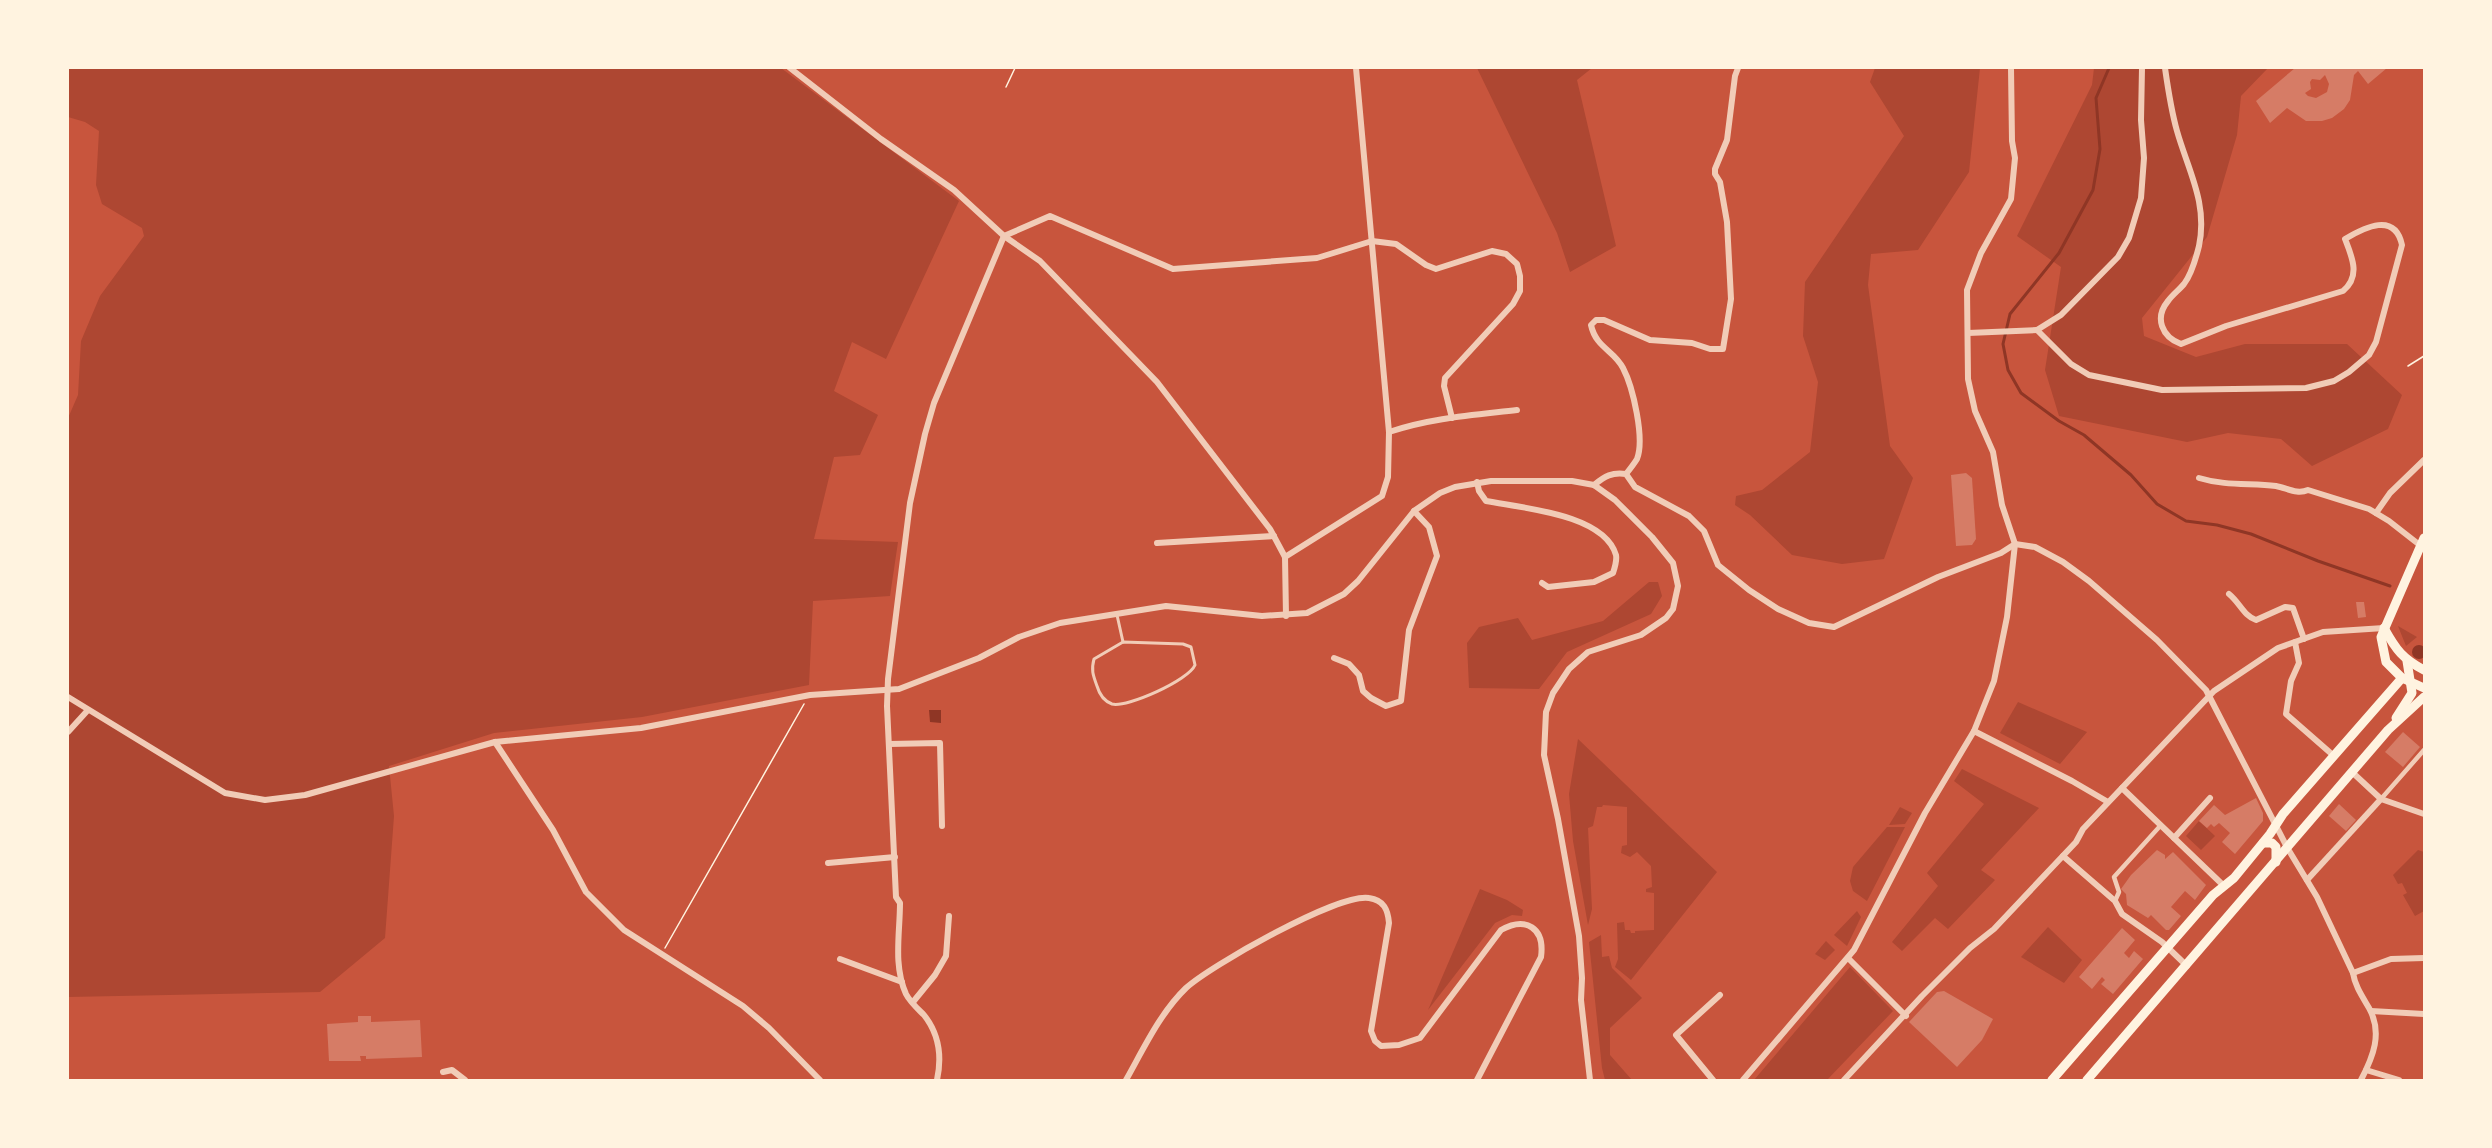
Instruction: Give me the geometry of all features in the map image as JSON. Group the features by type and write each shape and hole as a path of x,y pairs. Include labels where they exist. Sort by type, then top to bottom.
{"main road":[{"path":"2423,542 2380,637 2386,662 2407,679 2424,688"},
{"path":"2384,628 2392,644 2407,661 2424,672"},
{"path":"2087,1080 2388,730 2412,693 2407,679 2407,661"},
{"path":"2052,1080 2223,886 2234,878 2283,814 2334,756 2407,679 2424,672"},
{"path":"2388,730 2424,697"},
{"path":"2263,843 2272,843 2276,847 2275,864"}],"street":[{"path":"790,68 881,139 954,190 1004,236 1040,261 1157,382 1274,536 1285,557 1286,616"},
{"path":"1285,557 1382,496 1388,477 1389,432 1356,68"},
{"path":"1626,474 1636,459 1639,447 1636,407 1623,368 1596,342 1591,325 1596,320 1604,320 1650,340 1692,343 1710,349 1723,349 1731,299 1726,222 1720,182 1715,169 1726,140 1738,68"},
{"path":"1743,1080 1848,958 1925,813 1974,731 1994,681 2012,584 2014,544 2002,505 1993,452 1975,411 1968,379 1967,290 1981,253 2011,198 2015,158 2012,141 2011,68"},
{"path":"1968,333 2037,330 2061,315 2118,257 2129,238 2141,198 2144,168 2142,68"},
{"path":"2037,330 2071,364 2089,375 2162,390 2315,386 2334,381 2349,372 2369,355 2376,342 2402,245 2400,234 2393,227 2380,224 2361,230 2345,239 2354,262 2354,272 2352,280 2343,291 2226,326 2181,344 2170,340 2164,333 2162,314 2167,302 2188,278 2199,248 2202,226 2197,187 2177,132 2165,68"},
{"path":"937,1080 940,1066 938,1042 929,1022 907,996 898,961 900,903 896,897 888,691 910,503 925,434 934,404 1004,236 1050,216 1173,269 1317,258 1372,241 1396,244 1426,266 1436,269 1492,251 1506,254 1516,264 1520,276 1520,291 1513,304 1445,378 1444,386 1452,418"},
{"path":"1389,432 1452,418 1517,410"},
{"path":"2376,513 2390,493 2424,460"},
{"path":"1594,485 1603,477 1616,473 1626,474 1635,487 1689,516 1704,531 1718,565 1749,590 1778,609 1809,623 1834,627 1938,577 2001,553 2014,544 2035,547 2064,562 2089,580 2157,640 2209,694 2288,849 2307,880 2353,973 2354,983 2371,1011 2376,1038 2361,1080"},
{"path":"2199,478 2216,483 2278,486 2302,493 2308,490 2376,513 2423,542"},
{"path":"68,697 225,794 265,800 305,795 495,742 641,728 810,695 898,689 979,658 1019,637 1050,627 1117,613 1166,606 1262,616 1307,613 1344,594 1358,581 1414,512 1440,493 1477,482 1572,481 1594,485 1615,500 1653,537 1672,563 1678,586 1677,598 1666,618 1641,635 1588,652 1569,669 1553,693 1546,712 1544,755 1579,936 1581,1000 1590,1080"},
{"path":"1477,482 1479,491 1486,501 1546,512 1592,526 1609,540 1617,557 1613,573 1594,582 1548,587 1542,583"},
{"path":"1334,658 1349,664 1354,669 1359,675 1363,691 1371,698 1386,706 1401,701 1409,630 1437,556 1429,527 1414,512"},
{"path":"1157,543 1274,536"},
{"path":"2229,594 2238,602 2248,617 2256,620 2285,607 2293,608 2304,639"},
{"path":"1844,1080 1970,948 1994,929 2076,842 2083,829 2209,694 2278,648 2323,632 2384,628"},
{"path":"2295,642 2299,663 2291,681 2288,715 2334,756"},
{"path":"2412,693 2424,688"},
{"path":"68,732 88,710"},
{"path":"1974,731 2108,802"},
{"path":"495,742 499,752 553,830 586,892 624,930 743,1006 769,1028 820,1080"},
{"path":"889,744 940,743 942,826"},
{"path":"2307,880 2424,750"},
{"path":"2353,773 2381,799 2424,814"},
{"path":"2122,788 2223,886"},
{"path":"2174,838 2210,798"},
{"path":"2115,902 2119,892 2114,876 2161,825"},
{"path":"2063,856 2115,902 2122,914 2169,948 2187,966"},
{"path":"828,863 895,857"},
{"path":"1126,1080 1173,1001 1204,972 1326,906 1368,897 1383,904 1388,910 1389,923 1371,1031 1375,1041 1381,1046 1400,1045 1420,1038 1501,930 1513,923 1526,926 1538,933 1543,943 1541,957 1477,1080"},
{"path":"913,1002 935,975 946,956 950,916"},
{"path":"1848,958 1906,1016"},
{"path":"2353,973 2391,959 2424,958"},
{"path":"840,959 902,982"},
{"path":"1713,1080 1676,1035 1720,995"},
{"path":"2371,1011 2424,1014"},
{"path":"442,1072 452,1070 465,1080"},
{"path":"2366,1070 2399,1080"}],"lane":[{"path":"1117,613 1123,642"},
{"path":"1123,642 1183,644 1191,647 1195,665 1189,674 1174,684 1129,702 1114,705 1106,701 1099,692 1091,669 1094,659 1123,642"}],"path":[{"path":"1006,87 1015,68"},
{"path":"2408,366 2424,356"},
{"path":"662,954 810,695"}],"shaded area":[{"path":"68,68 781,68 959,201 886,359 852,342 834,391 878,415 860,455 834,457 814,539 898,542 890,596 813,601 809,685 642,717 494,733 389,766 394,816 385,938 320,992 68,997 68,418 78,395 81,341 100,296 144,236 142,228 102,204 96,185 99,131 85,122 68,117"},
{"path":"1477,68 1592,68 1577,80 1616,246 1570,272 1557,233"},
{"path":"1875,68 1980,68 1969,172 1918,250 1871,254 1868,285 1890,446 1913,478 1884,559 1842,564 1792,555 1750,515 1735,505 1736,496 1762,490 1810,452 1818,382 1803,336 1805,282 1904,136 1870,82"},
{"path":"2094,68 2268,68 2241,96 2237,135 2207,237 2142,318 2144,336 2196,357 2245,344 2347,344 2402,395 2388,429 2312,466 2281,439 2228,433 2187,442 2059,416 2045,370 2061,267 2017,236 2092,85"},
{"path":"1649,582 1658,582 1662,596 1651,614 1567,652 1539,689 1469,688 1467,643 1479,627 1518,618 1532,640 1603,621"},
{"path":"2398,626 2417,637 2406,646"},
{"path":"2416,645 2422,645 2426,652 2422,659 2416,659 2412,655 2412,649"},
{"path":"2018,702 2087,732 2060,764 2000,733"},
{"path":"929,710 941,710 941,723 930,722"},
{"path":"1578,739 1717,872 1631,980 1615,967 1618,959 1617,923 1624,922 1625,930 1630,930 1631,933 1654,930 1654,893 1646,892 1646,889 1652,887 1651,866 1637,852 1630,857 1621,853 1622,846 1627,845 1627,807 1603,805 1597,807 1593,826 1588,828 1592,909 1588,925 1573,841 1569,794"},
{"path":"1962,769 2039,808 1981,870 1995,880 1948,929 1935,918 1902,951 1892,942 1938,886 1927,873 1984,804 1954,781"},
{"path":"1900,807 1912,813 1905,824 1889,825"},
{"path":"2199,821 2215,836 2201,850 2186,836"},
{"path":"1887,827 1905,827 1867,901 1853,891 1850,881 1853,867"},
{"path":"2418,850 2424,852 2424,911 2415,916 2403,895 2407,893 2402,883 2398,884 2393,875"},
{"path":"1480,889 1507,900 1523,910 1522,916 1512,915 1495,923 1428,1010"},
{"path":"1857,911 1861,917 1847,946 1834,935"},
{"path":"2048,927 2082,960 2064,983 2021,957"},
{"path":"1601,935 1602,957 1609,956 1612,968 1642,998 1610,1028 1610,1055 1632,1080 1605,1080 1602,1068 1589,942"},
{"path":"1826,941 1835,950 1825,960 1815,954"},
{"path":"1850,967 1893,1011 1827,1080 1754,1080"}],"building":[{"path":"2295,68 2387,68 2368,84 2358,71 2354,75 2350,100 2344,109 2332,118 2322,121 2306,121 2287,108 2270,123 2256,101","holes":["2325,75 2329,84 2327,92 2316,98 2305,93 2311,89 2312,79 2320,80"]},
{"path":"1966,473 1972,478 1976,539 1972,545 1956,546 1951,475"},
{"path":"2356,602 2364,602 2366,617 2358,618"},
{"path":"2403,732 2420,747 2403,767 2385,752"},
{"path":"2256,798 2263,813 2263,821 2235,854 2222,842 2230,833 2219,823 2214,827 2211,824 2207,828 2199,821 2214,805 2225,815"},
{"path":"2339,804 2356,820 2346,831 2329,816"},
{"path":"2157,850 2165,855 2165,859 2173,852 2206,885 2195,900 2185,891 2171,907 2181,916 2169,930 2166,930 2151,915 2148,918 2127,905 2126,894 2121,889 2131,875"},
{"path":"2122,928 2135,940 2124,953 2129,958 2134,951 2143,959 2113,994 2101,984 2105,980 2102,977 2092,989 2079,977"},
{"path":"1944,991 1993,1019 1982,1040 1957,1067 1909,1022 1937,992"},
{"path":"358,1016 371,1016 371,1022 420,1020 422,1057 366,1059 366,1056 360,1056 361,1061 329,1061 327,1024 358,1022"}],"waterway":[{"path":"2109,68 2096,98 2100,149 2093,190 2059,253 2010,314 2003,344 2008,370 2021,393 2059,421 2084,435 2131,475 2157,504 2186,521 2217,525 2251,534 2318,561 2390,586"}]}
